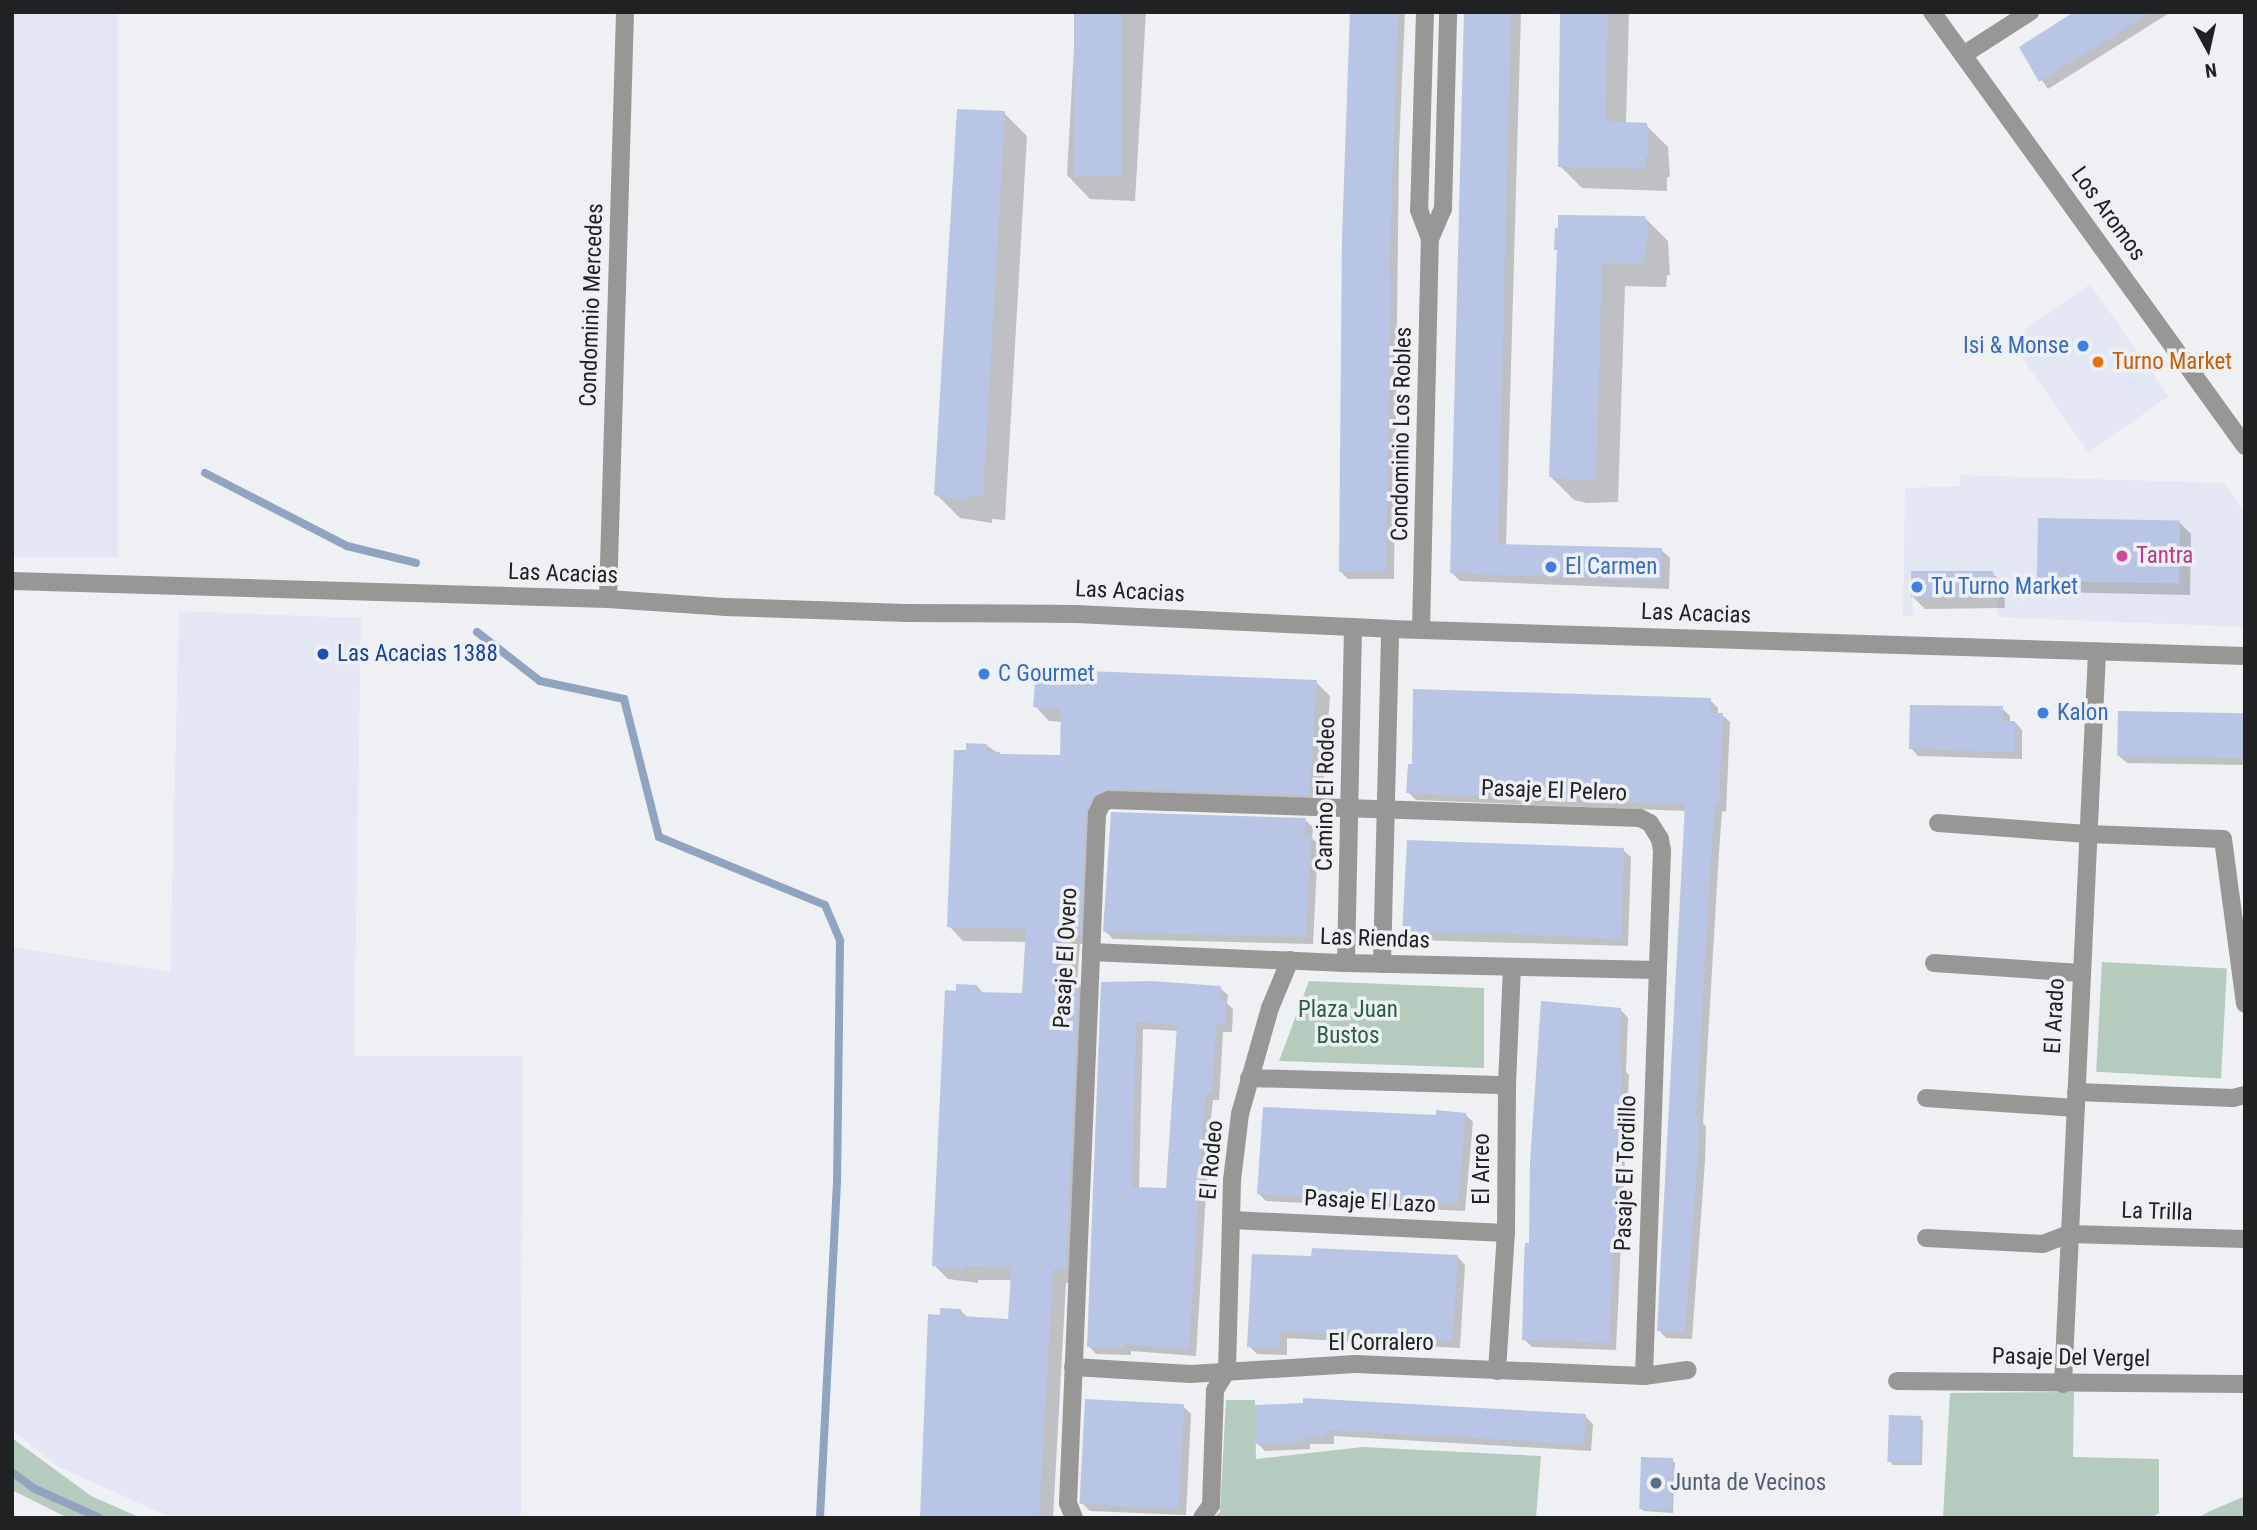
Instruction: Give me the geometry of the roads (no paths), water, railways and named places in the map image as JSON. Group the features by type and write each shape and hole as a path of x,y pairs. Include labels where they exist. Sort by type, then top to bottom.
{"street":[{"name":"Condominio Mercedes","path":"608,599 625,12"},
{"name":"Condominio Los Robles","path":"1421,630 1430,239 1419,210 1425,12"},
{"name":"Condominio Los Robles","path":"1430,239 1443,209 1448,12"},
{"name":"Los Aromos","path":"1932,12 2245,446"},
{"path":"1963,55 2030,12"},
{"name":"Las Acacias","path":"12,581 608,599 724,607 1076,614 1390,629 2245,656"},
{"name":"Camino El Rodeo","path":"1346,963 1353,627"},
{"path":"1382,964 1388,810 1390,629"},
{"name":"El Arado","path":"2063,1384 2096,652"},
{"name":"Pasaje El Overo","path":"1074,1518 1068,1503 1097,814 1102,803 1120,798 1351,809"},
{"path":"1351,809 1388,810"},
{"name":"Pasaje El Pelero","path":"1388,810 1640,818 1650,822 1660,839 1662,850 1657,970"},
{"path":"1938,823 2088,834 2223,839 2245,1004"},
{"name":"Las Riendas","path":"1091,952 1346,963 1657,970"},
{"name":"El Rodeo","path":"1202,1518 1211,1505 1215,1390 1227,1371 1232,1180 1240,1114 1274,996 1290,960"},
{"path":"1934,963 2081,973"},
{"name":"El Arreo","path":"1497,1371 1506,1233 1507,1084 1513,968"},
{"name":"Pasaje El Tordillo","path":"1644,1376 1657,970"},
{"path":"1249,1078 1507,1084"},
{"path":"1926,1098 2076,1100 2233,1098 2245,1095"},
{"name":"Pasaje El Lazo","path":"1233,1220 1506,1233"},
{"name":"La Trilla","path":"1926,1238 2043,1244 2069,1234 2245,1239"},
{"name":"El Corralero","path":"1073,1367 1191,1374 1260,1372 1355,1364 1644,1376 1688,1370"},
{"name":"Pasaje Del Vergel","path":"1897,1381 2245,1384"}],"waterway":[{"path":"205,473 347,546 416,563"},
{"path":"477,632 540,681 624,699 659,837 825,905 840,941 837,1182 820,1518"},
{"path":"12,1472 33,1488 100,1518"}],"place":[{"name":"Isi & Monse","path":"2083,346"},
{"name":"Turno Market","path":"2098,362"},
{"name":"Tantra","path":"2122,556"},
{"name":"El Carmen","path":"1551,567"},
{"name":"Tu Turno Market","path":"1917,587"},
{"name":"Las Acacias 1388","path":"323,654"},
{"name":"C Gourmet","path":"984,674"},
{"name":"Kalon","path":"2043,713"},
{"name":"Junta de Vecinos","path":"1656,1483"}],"park label":[{"name":"Plaza Juan Bustos","path":"1348,1023"}]}
